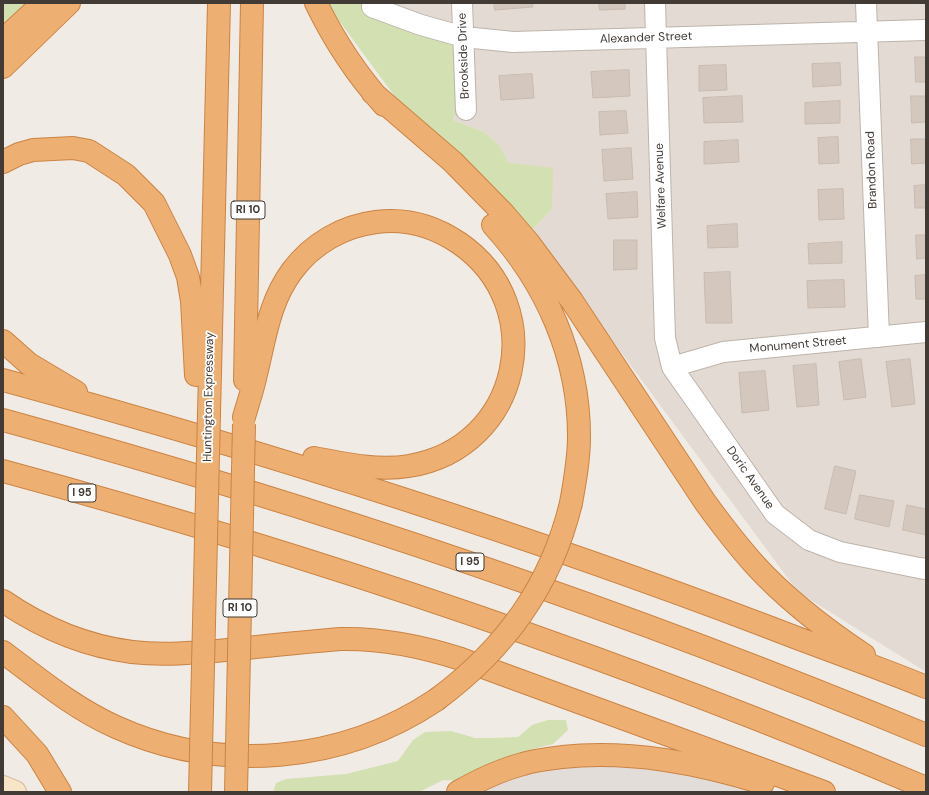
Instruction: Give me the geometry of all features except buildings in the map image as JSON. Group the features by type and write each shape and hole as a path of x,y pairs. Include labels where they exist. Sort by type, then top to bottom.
{"highway":[{"path":"3,40 43,3"},
{"path":"3,67 69,3"},
{"name":"Huntington Expressway","path":"200,792 208,448 205,412 219,3"},
{"name":"RI 10","path":"236,792 252,3"},
{"path":"3,652 65,698 91,715 154,742 176,748 205,753 252,757 295,754 318,750 362,738 408,718 436,700 464,678 488,656 516,622 533,597 547,570 558,543 571,502 578,458 578,413 576,392 569,358 560,331 552,312 532,276 503,236 373,93 341,48 316,3"},
{"path":"373,93 453,162 499,209 528,242 576,307 705,502 756,565 795,603 844,642 890,672"},
{"path":"3,162 19,154 32,150 73,148 89,151 126,175 154,203 177,250 188,277 192,301 196,375 205,412"},
{"path":"232,445 350,464 390,467 409,466 425,462 444,455 458,447 474,436 487,422 498,406 506,388 511,371 514,354 512,326 506,303 499,287 479,258 466,247 437,230 404,221 386,221 356,226 342,231 321,243 303,259 292,271 276,299 266,329 244,420"},
{"path":"3,341 28,364 103,407"},
{"path":"3,380 103,407 232,445 408,500 534,542 672,591 840,655 890,672 926,687"},
{"name":"I 95","path":"3,420 237,487 497,571 614,612 737,659 926,735"},
{"name":"I 95","path":"3,471 226,535 472,614 654,679 775,726 926,788"},
{"path":"3,601 39,622 82,641 131,652 155,654 198,653 340,639 371,639 414,645 462,659 824,792"},
{"path":"190,792 202,710"},
{"path":"3,717 28,744 45,766 60,792"},
{"path":"458,792 500,772 523,764 577,756 603,755 683,762 735,775 792,792"}],"street":[{"name":"Brookside Drive","path":"462,3 466,110"},
{"name":"Welfare Avenue","path":"655,3 665,338 672,368"},
{"name":"Brandon Road","path":"866,3 879,337"},
{"name":"Alexander Street","path":"372,7 464,37 513,42 926,30"},
{"name":"Monument Street","path":"672,368 723,352 926,332"},
{"name":"Doric Avenue","path":"672,368 775,514 809,540 840,552 926,569"},
{"path":"3,787 15,792"}],"shaded area":[{"path":"378,3 926,3 926,672 798,592 550,256 530,233 552,209 509,163 499,145 484,132 453,120 459,104"},
{"path":"630,759 771,792 459,792 504,773"}],"green space":[{"path":"3,3 39,3 3,38"},
{"path":"326,3 378,3 457,40 459,105 453,120 484,132 499,145 509,163 553,168 552,209 520,243 399,102"},
{"path":"548,720 566,720 568,730 553,744 533,749 516,761 468,781 443,780 419,792 273,792 276,783 286,779 346,774 398,761 413,740 425,732 451,731 475,738 518,737 532,725"}]}
